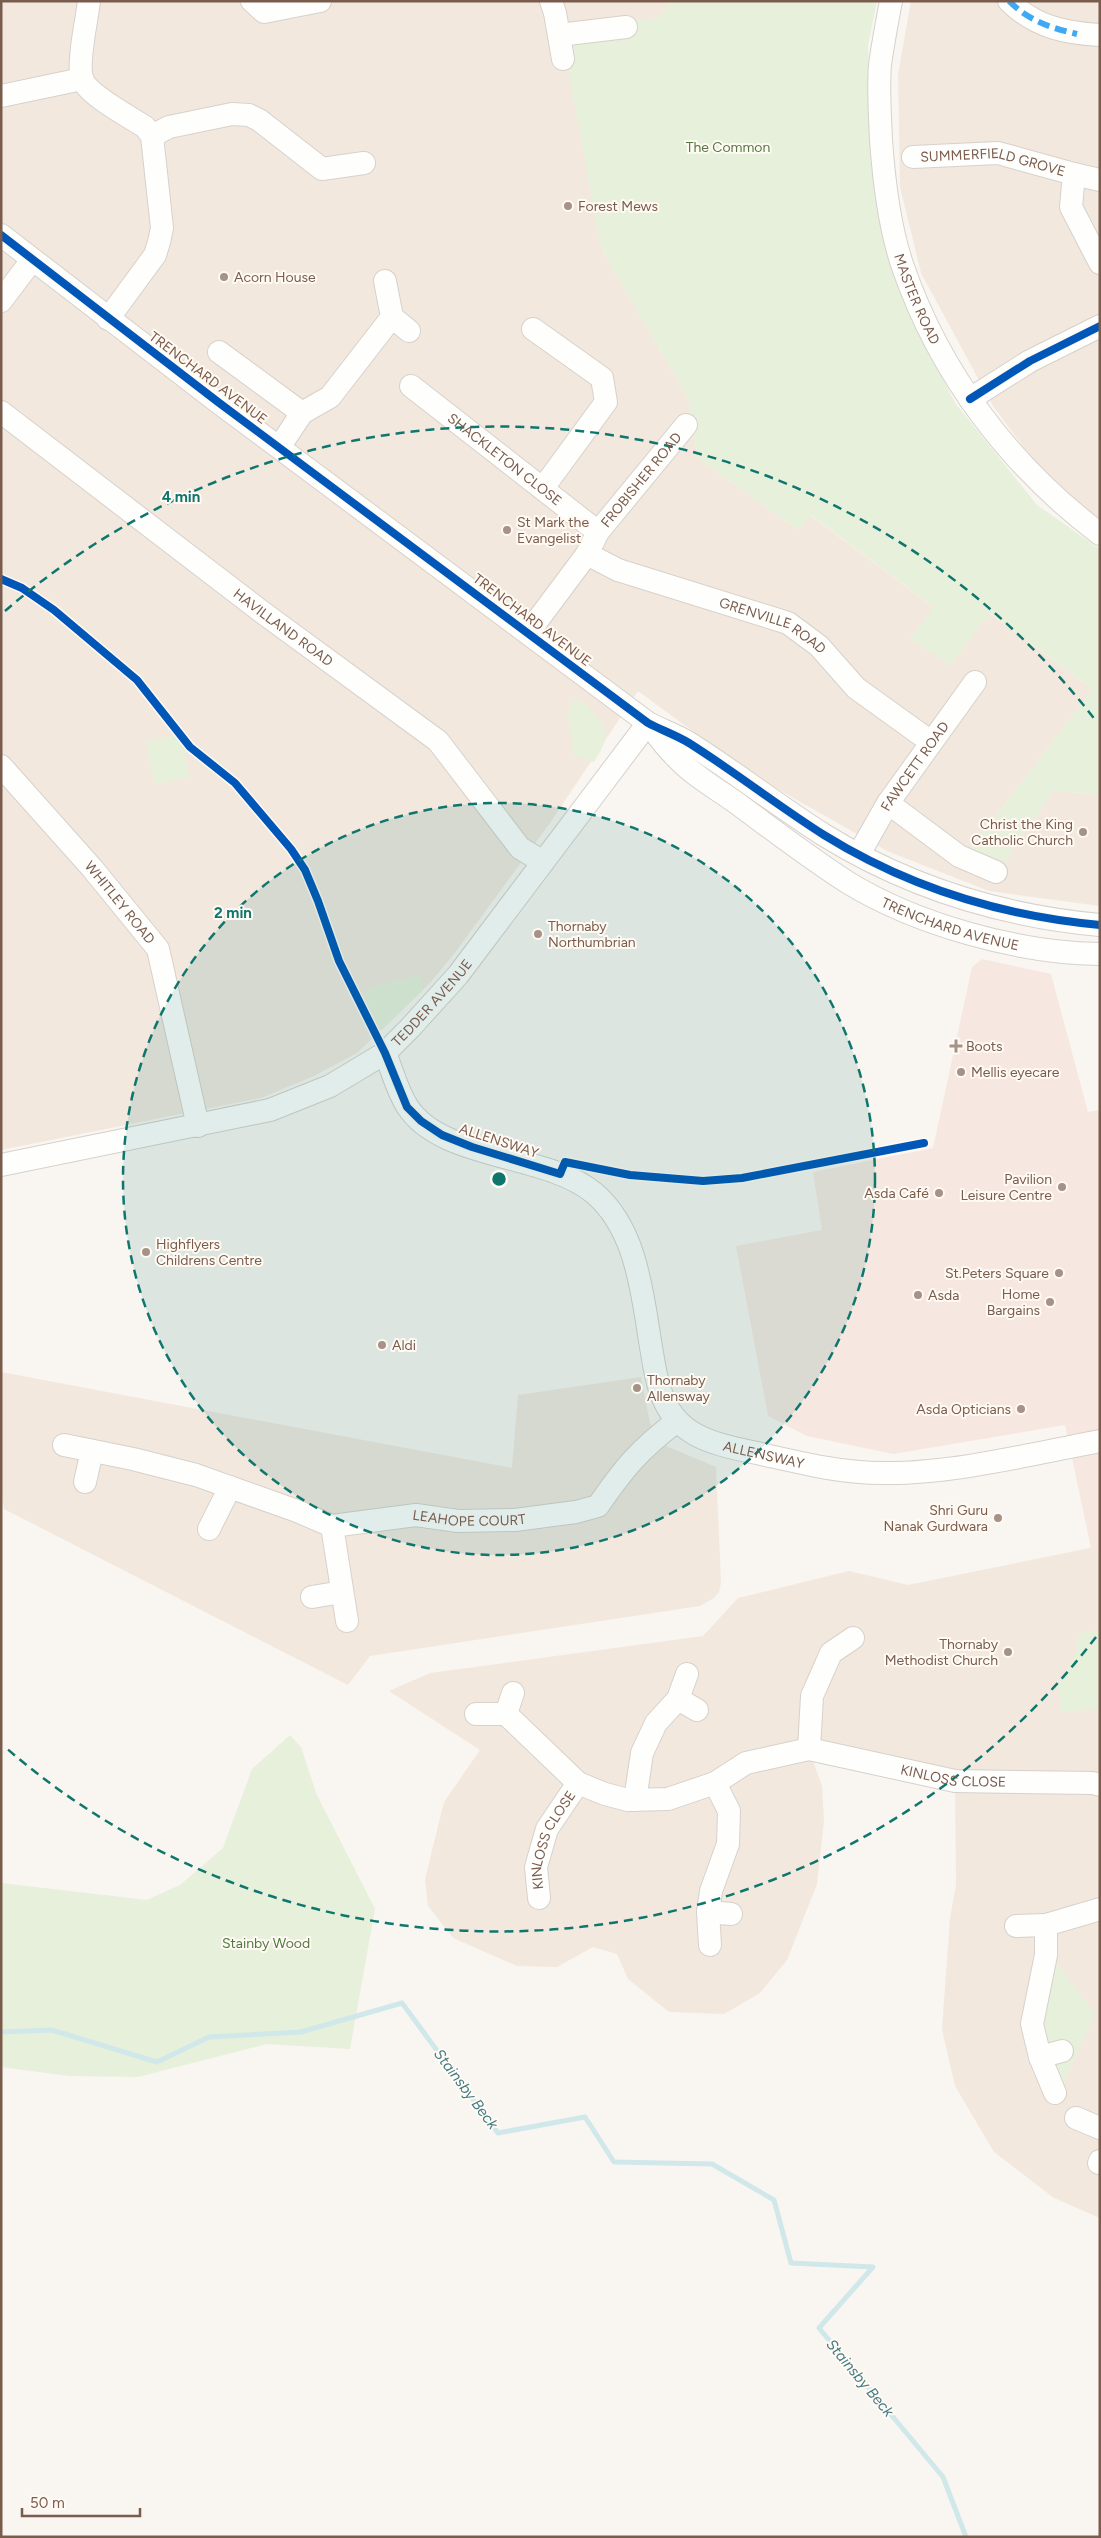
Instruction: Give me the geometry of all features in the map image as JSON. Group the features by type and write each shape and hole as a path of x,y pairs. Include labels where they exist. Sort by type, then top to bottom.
{"street":[{"path":"89,1 80,68 82,79 88,89 145,127 152,136 162,228 155,255 108,318"},
{"path":"252,1 264,12 320,1"},
{"path":"551,1 563,59"},
{"name":"MASTER ROAD","path":"891,1 880,66 880,102 883,168 890,217 902,266 923,316 970,399 1003,445 1064,507 1100,534"},
{"path":"1010,1 1029,17 1047,27 1077,34 1100,35"},
{"path":"559,35 626,27"},
{"path":"1,96 82,79"},
{"path":"152,136 169,127 240,114 259,120 322,169 364,163"},
{"name":"SUMMERFIELD GROVE","path":"913,157 998,154 1100,180"},
{"name":"SUMMERFIELD GROVE","path":"1074,174 1071,207 1100,263"},
{"name":"TRENCHARD AVENUE","path":"1,235 108,318 648,723 688,742 814,860 848,883 884,902 956,930 1017,946 1054,952 1100,954"},
{"path":"1,302 32,260"},
{"path":"280,446 302,412 330,397 401,324 385,280"},
{"path":"970,399 1030,361 1100,326"},
{"path":"533,329 602,378 606,402 543,488"},
{"path":"219,352 302,412"},
{"name":"SHACKLETON CLOSE","path":"411,386 598,532"},
{"name":"HAVILLAND ROAD","path":"1,412 262,612 438,741 520,848 543,862"},
{"name":"FROBISHER ROAD","path":"528,633 587,554 598,532 686,425"},
{"name":"GRENVILLE ROAD","path":"587,554 618,570 788,623 819,646 856,688 931,742"},
{"name":"FAWCETT ROAD","path":"859,854 888,803 976,682"},
{"name":"TEDDER AVENUE","path":"1,1165 270,1110 330,1086 385,1053 458,975 608,773 648,723"},
{"name":"WHITLEY ROAD","path":"1,766 92,868 158,948 198,1126"},
{"name":"TRENCHARD AVENUE","path":"747,797 859,854 943,892 974,902 1060,922 1100,926"},
{"path":"888,803 959,856 996,872"},
{"name":"ALLENSWAY","path":"385,1053 407,1107 421,1122 442,1135 472,1147 560,1174 583,1185 596,1195 613,1214 625,1234 633,1257 657,1380 664,1402 676,1421 695,1434 729,1447 832,1469 880,1473 949,1468 1100,1441"},
{"name":"LEAHOPE COURT","path":"332,1526 416,1515 458,1522 515,1520 576,1512 598,1506 625,1466 647,1444 676,1421"},
{"path":"64,1445 196,1475 297,1511 332,1526 347,1621"},
{"path":"85,1482 92,1451"},
{"path":"209,1529 230,1487"},
{"path":"312,1597 342,1592"},
{"path":"809,1749 812,1696 824,1646 853,1638"},
{"path":"635,1800 642,1753 656,1723 678,1699 687,1674"},
{"path":"476,1714 506,1714 513,1693"},
{"path":"678,1699 697,1710"},
{"name":"KINLOSS CLOSE","path":"506,1714 578,1783 605,1794 635,1800 668,1799 715,1783 746,1763 809,1749 955,1781 1093,1783 1100,1785"},
{"name":"KINLOSS CLOSE","path":"539,1898 536,1867 547,1829 578,1783"},
{"path":"710,1944 708,1912 711,1891 728,1844 729,1811 715,1783"},
{"path":"1016,1926 1046,1925 1100,1909"},
{"path":"708,1912 732,1914"},
{"path":"1046,1925 1046,1955 1032,2024 1040,2058 1055,2093"},
{"path":"1040,2058 1062,2051"},
{"path":"1076,2118 1100,2128"}],"shaded area":[{"path":"1,1 671,1 659,18 627,21 601,248 688,398 698,458 798,530 810,515 935,608 910,638 950,665 989,613 1093,689 968,852 1002,865 1054,790 1100,795 1100,906 989,891 887,851 751,774 638,691 550,823 457,950 431,982 357,1053 314,1076 261,1098 1,1150"},
{"path":"911,1 1100,1 1100,519 1048,480 993,406 921,273 900,187 898,74"},
{"path":"982,959 1051,974 1088,1112 1100,1110 1100,1546 1091,1548 1065,1425 893,1454 807,1436 768,1416 736,1246 822,1230 813,1172 933,1148 972,967"},
{"path":"1,1372 512,1468 518,1395 641,1377 650,1423 666,1446 716,1467 721,1582 719,1592 714,1598 700,1606 370,1656 348,1685 4,1509 1,1493"},
{"path":"1100,1546 1100,2218 1054,2198 994,2152 955,2086 942,2029 950,1918 956,1885 955,1781 809,1750 822,1786 824,1821 817,1884 787,1960 760,1993 724,2014 669,2012 628,1979 617,1954 593,1947 557,1967 517,1966 453,1938 428,1906 425,1879 444,1802 480,1750 389,1691 430,1673 703,1636 738,1598 849,1571 908,1585"}],"green space":[{"name":"The Common","path":"671,1 877,1 868,45 871,167 899,291 955,403 1037,505 1100,549 1100,795 1054,790 1002,865 968,852 1093,689 990,613 950,666 910,638 934,607 811,515 798,530 698,458 688,398 601,248 560,25 659,18"},
{"path":"576,697 604,725 605,741 594,762 574,756 567,711"},
{"path":"174,735 182,745 190,778 154,784 146,741"},
{"path":"420,975 423,990 382,1030 368,1009 365,996 371,987"},
{"path":"1100,1630 1100,1709 1061,1712 1058,1686 1076,1652 1079,1633"},
{"name":"Stainby Wood","path":"290,1735 301,1747 316,1793 375,1909 350,2049 267,2044 138,2077 69,2076 1,2067 1,1883 147,1900 180,1885 223,1848 252,1769"},
{"path":"1055,1960 1095,2014 1063,2085 1044,2044 1040,2015"}],"waterway":[{"name":"Stainsby Beck","path":"1,2032 52,2030 157,2062 209,2037 301,2032 402,2003 498,2133 585,2117 614,2162 712,2164 774,2200 791,2263 873,2267 819,2328 943,2477 966,2537"}],"marked path":[{"path":"1009,1 1032,19 1077,34"}],"cycle path":[{"path":"1,235 218,402 648,723 689,743 824,835 889,870 957,896 1027,914 1063,921 1100,925"},
{"path":"970,399 1030,361 1100,326"},
{"path":"1,579 22,588 54,610 137,680 190,747 235,783 291,849 305,870 339,961 385,1053 407,1107 421,1121 442,1135 472,1147 560,1174 565,1162 630,1175 703,1181 742,1178 924,1143"}],"place":[{"name":"Forest Mews","path":"568,206"},
{"name":"Acorn House","path":"224,277"},
{"name":"St Mark the Evangelist","path":"507,530"},
{"name":"Christ the King Catholic Church","path":"1083,832"},
{"name":"Thornaby Northumbrian","path":"538,934"},
{"name":"Boots","path":"956,1046"},
{"name":"Mellis eyecare","path":"961,1072"},
{"name":"Pavilion Leisure Centre","path":"1062,1187"},
{"name":"Asda Café","path":"939,1193"},
{"name":"Highflyers Childrens Centre","path":"146,1252"},
{"name":"St.Peters Square","path":"1059,1273"},
{"name":"Asda","path":"918,1295"},
{"name":"Home Bargains","path":"1050,1302"},
{"name":"Aldi","path":"382,1345"},
{"name":"Thornaby Allensway","path":"637,1388"},
{"name":"Asda Opticians","path":"1021,1409"},
{"name":"Shri Guru Nanak Gurdwara","path":"998,1518"},
{"name":"Thornaby Methodist Church","path":"1008,1652"}]}
